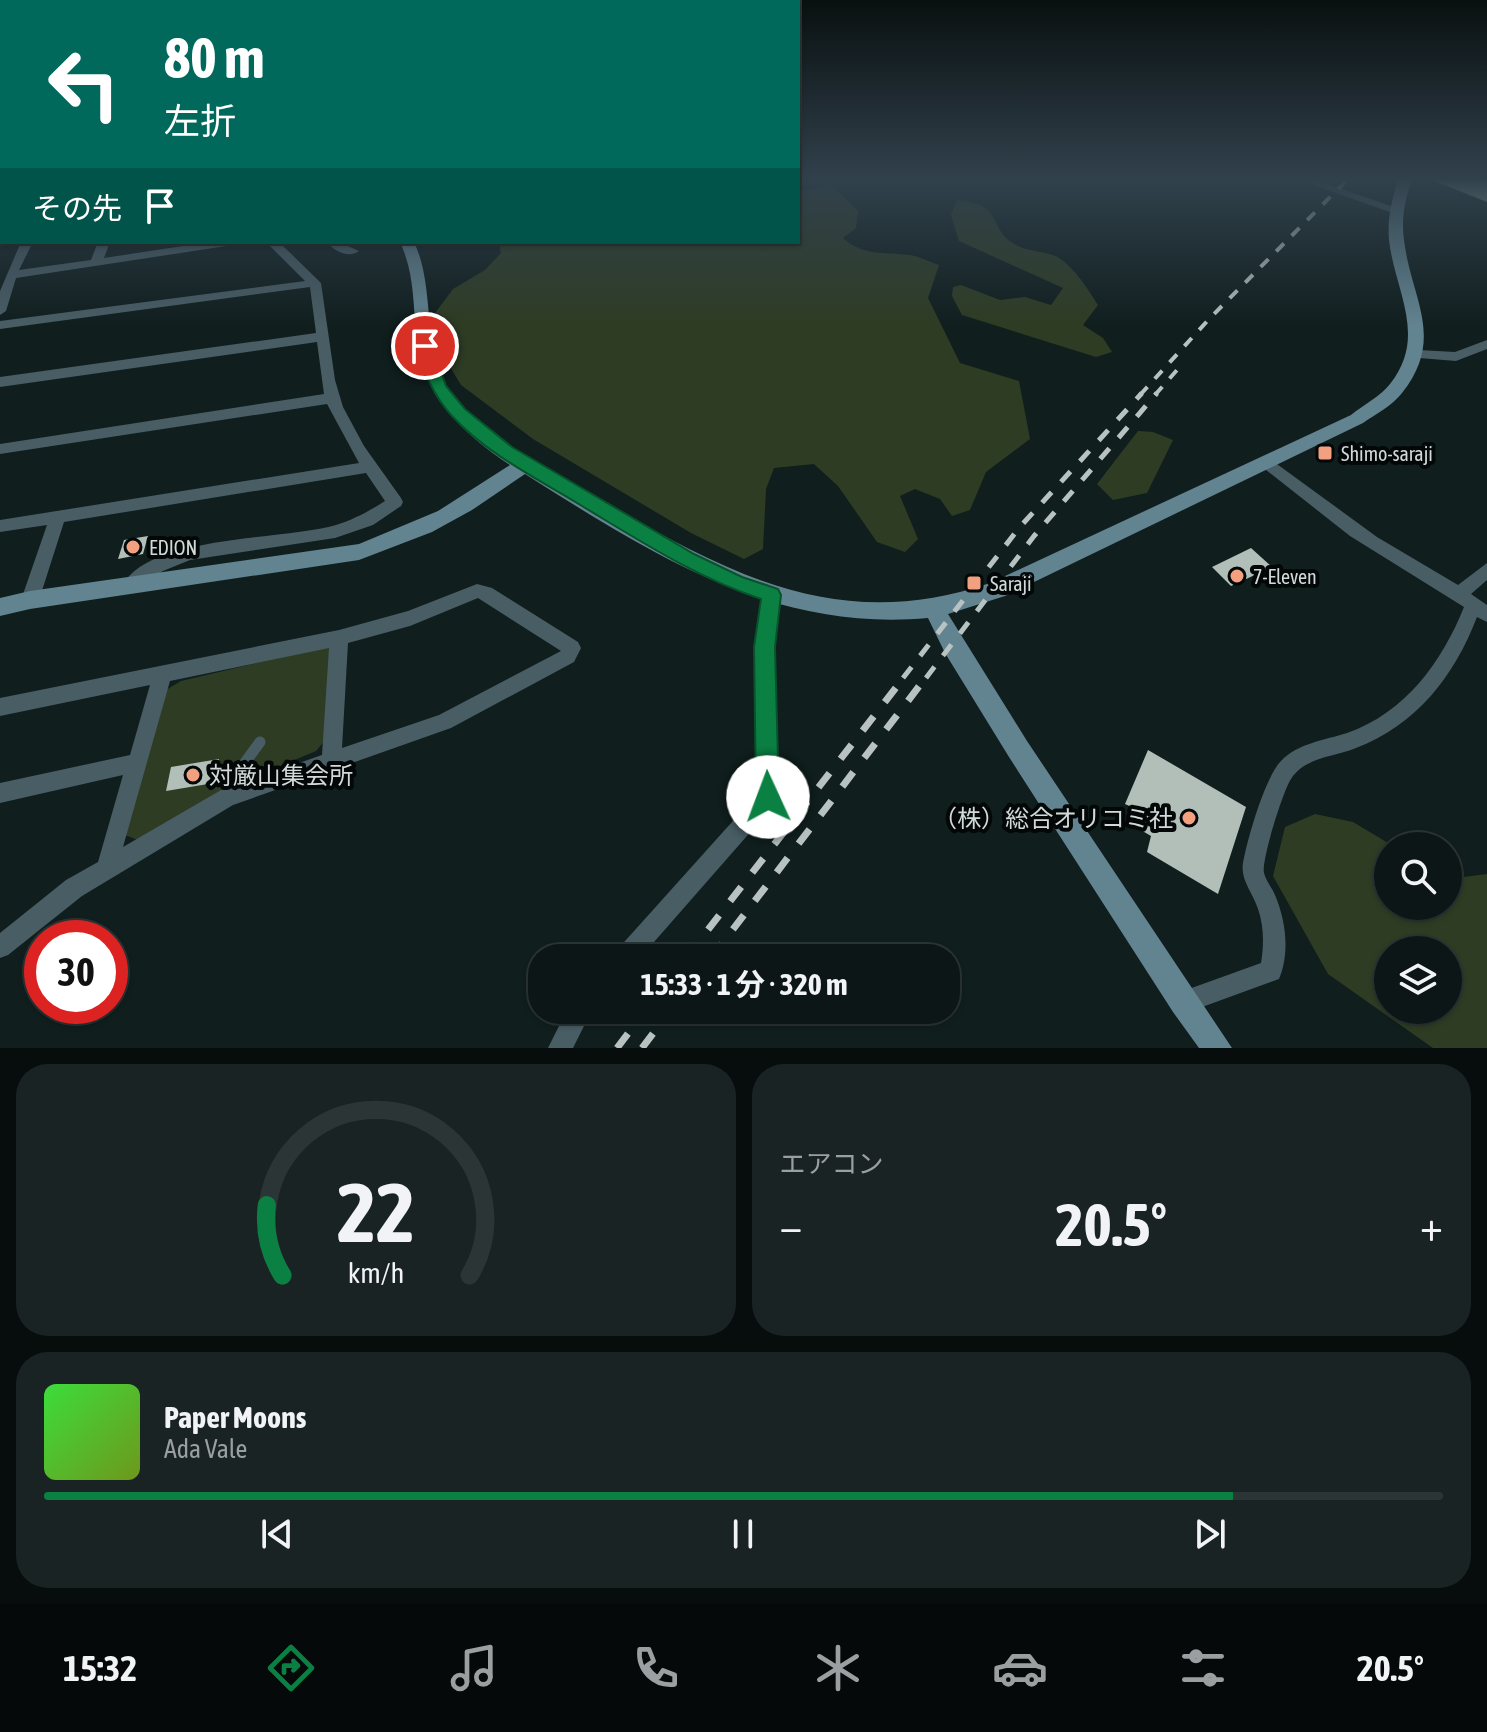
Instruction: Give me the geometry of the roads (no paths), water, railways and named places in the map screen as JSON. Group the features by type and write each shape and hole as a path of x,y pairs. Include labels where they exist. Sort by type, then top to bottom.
{"street":[{"path":"408,244 416,257 420,282 426,356 440,389 459,413 524,465 710,572 772,595 864,611 934,609 997,590 1357,419 1387,401 1407,379 1419,354 1420,327 1397,228"},
{"path":"0,311 11,275 26,244"},
{"path":"96,262 103,244"},
{"path":"11,275 219,244"},
{"path":"131,585 163,560 320,534 384,512 395,502 369,467 332,398 320,337 315,283 274,244"},
{"path":"334,244 342,250 353,251"},
{"path":"0,325 315,283"},
{"path":"0,382 320,337"},
{"path":"1419,354 1456,357 1487,344"},
{"path":"0,449 332,398"},
{"path":"1266,462 1311,499 1385,551 1474,604"},
{"path":"0,607 359,552 387,544 443,520 524,465"},
{"path":"0,526 369,467"},
{"path":"30,600 58,517"},
{"path":"1183,1002 1271,971 1275,956 1273,926 1252,869 1282,774 1296,760 1355,740 1398,717 1429,688 1452,656 1487,570"},
{"path":"0,707 339,638 410,618 477,591 486,593 572,648 568,656 463,714 232,795 107,867 39,913 0,947"},
{"path":"637,944 768,797 765,647 772,595"},
{"path":"934,609 953,646 1183,1002 1217,1048"},
{"path":"331,760 339,638"},
{"path":"107,867 162,676"},
{"path":"0,793 136,763"},
{"path":"560,1048 573,1024"}],"lane":[{"path":"232,795 230,783 260,742"}],"railway":[{"path":"1140,395 1210,318 1299,228"},
{"path":"1155,395 1177,370"},
{"path":"903,678 1019,528 1142,393"},
{"path":"926,678 1034,536 1157,393"},
{"path":"697,944 905,676"},
{"path":"722,944 927,676"},
{"path":"617,1048 635,1024"},
{"path":"642,1048 660,1024"}],"place":[{"name":"Shimo-saraji","path":"1325,453"},
{"name":"EDION","path":"133,547"},
{"name":"7-Eleven","path":"1237,576"},
{"name":"Saraji","path":"974,583"},
{"name":"対厳山集会所","path":"193,775"},
{"name":"（株）総合オリコミ社","path":"1189,818"}]}
